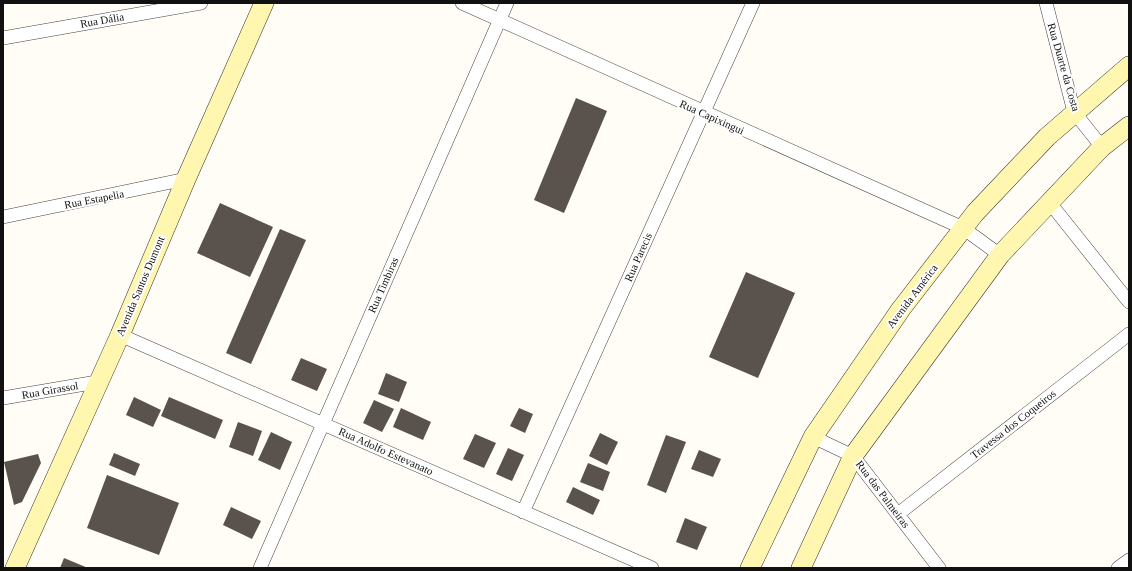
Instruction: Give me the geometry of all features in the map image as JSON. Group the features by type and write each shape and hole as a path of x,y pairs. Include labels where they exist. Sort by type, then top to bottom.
{"main road":[{"name":"Avenida Santos Dumont","path":"15,568 97,382 120,335 186,179 264,3"},
{"name":"Avenida América","path":"750,568 813,437 901,309 975,213 1047,137 1074,112 1129,66"},
{"path":"801,568 853,456 1000,255 1102,147 1129,126"}],"street":[{"name":"Rua Dália","path":"3,38 201,3"},
{"name":"Rua Capixingui","path":"462,3 703,113 963,228 1000,255"},
{"name":"Rua Timbiras","path":"260,568 507,3"},
{"name":"Rua Parecis","path":"523,512 753,3"},
{"name":"Rua Duarte da Costa","path":"1046,3 1074,112 1102,147"},
{"name":"Rua Estapelia","path":"3,217 186,179"},
{"path":"1050,203 1129,302"},
{"name":"Travessa dos Coqueiros","path":"898,514 1129,334"},
{"name":"Rua Adolfo Estevanato","path":"120,335 652,568"},
{"name":"Rua Girassol","path":"3,398 97,382"},
{"name":"Rua das Palmeiras","path":"813,437 853,456 939,568"},
{"path":"1118,568 1129,560"}],"building":[{"path":"576,98 607,111 564,213 534,200"},
{"path":"220,203 273,227 250,277 197,253"},
{"path":"280,229 306,240 251,364 226,353"},
{"path":"746,272 795,293 758,378 709,357"},
{"path":"301,358 327,369 317,391 291,380"},
{"path":"386,373 407,382 399,402 378,394"},
{"path":"134,397 161,410 153,427 126,415"},
{"path":"169,397 223,420 215,439 161,416"},
{"path":"374,400 394,409 382,432 363,423"},
{"path":"401,408 431,422 423,440 393,427"},
{"path":"519,408 533,414 525,433 510,426"},
{"path":"238,422 262,431 253,456 229,447"},
{"path":"271,432 292,442 280,470 258,460"},
{"path":"600,433 618,442 607,465 589,456"},
{"path":"475,434 496,443 484,468 463,459"},
{"path":"666,435 686,442 666,493 647,485"},
{"path":"508,448 524,455 512,481 496,474"},
{"path":"699,450 721,459 713,477 691,469"},
{"path":"114,453 140,464 135,476 109,465"},
{"path":"38,454 41,463 22,502 14,505 4,462"},
{"path":"588,463 610,472 603,491 580,482"},
{"path":"107,475 179,503 159,555 87,528"},
{"path":"573,487 600,500 593,515 566,502"},
{"path":"231,507 261,521 252,539 223,525"},
{"path":"685,518 707,527 697,550 676,542"},
{"path":"64,558 88,568 60,568"}]}
